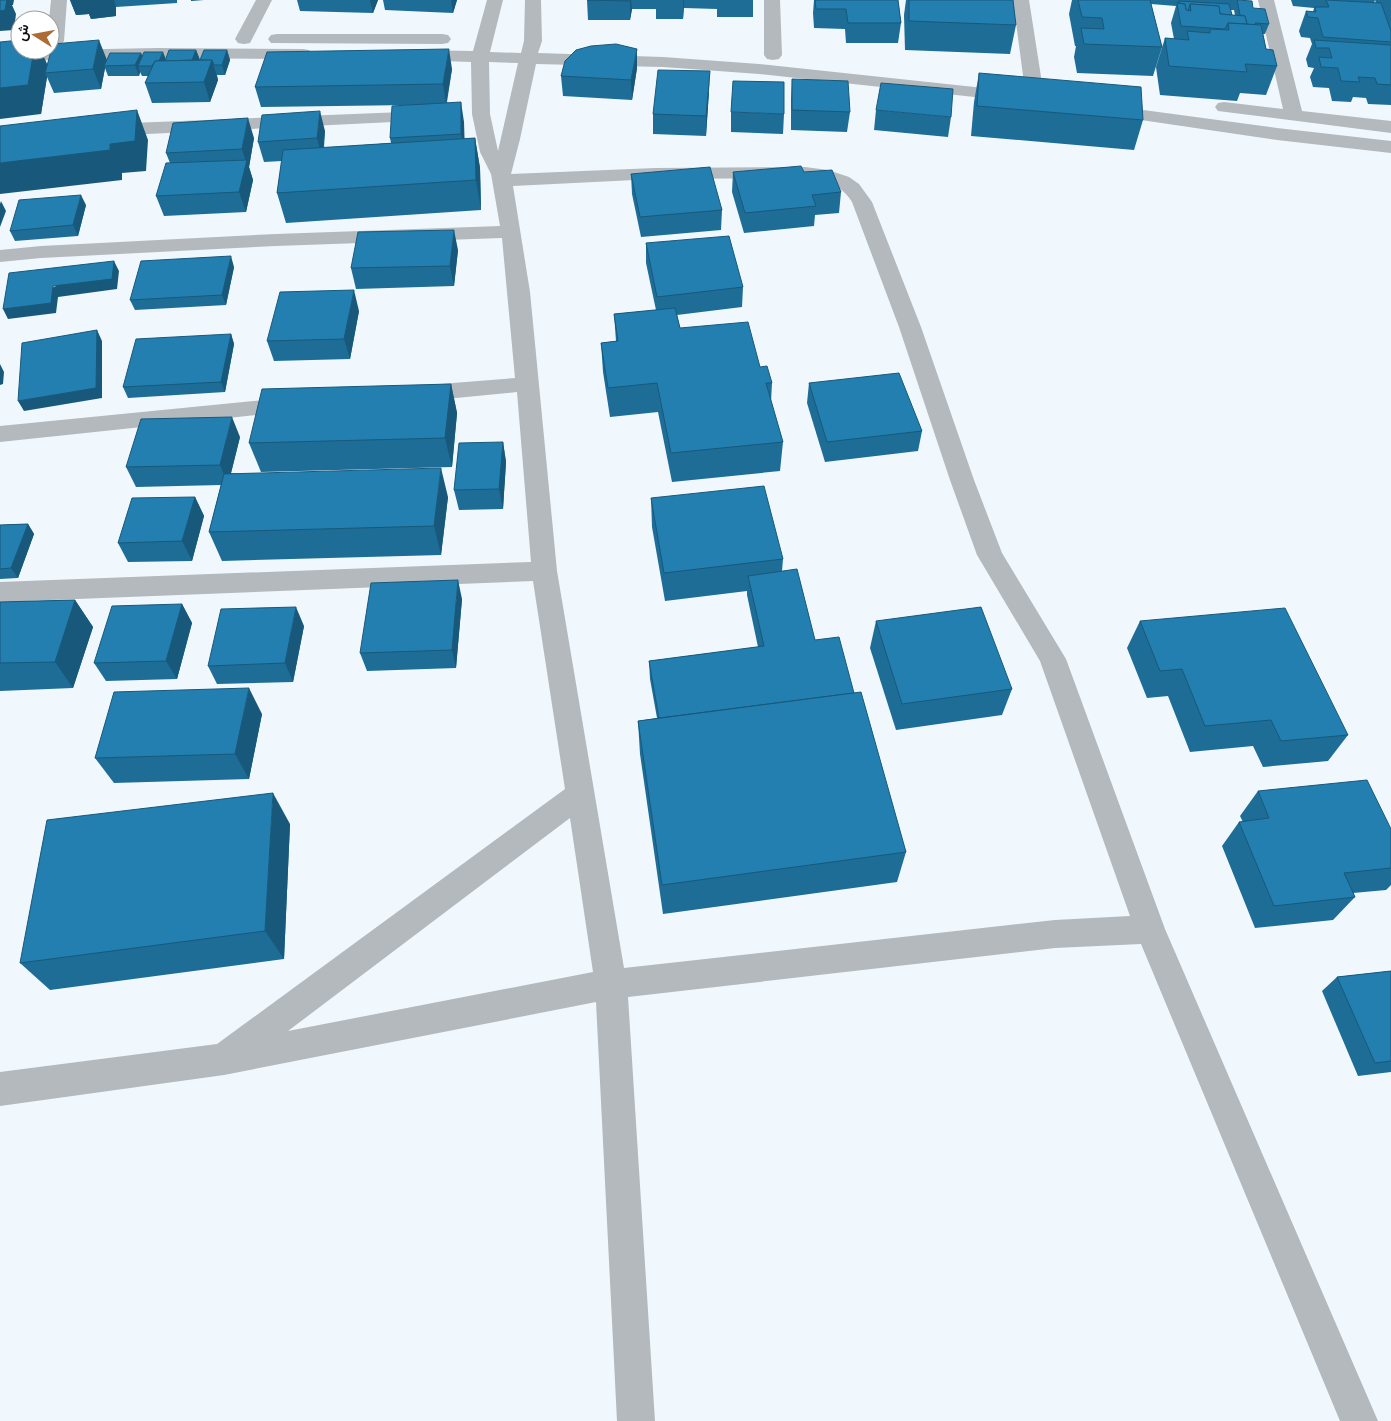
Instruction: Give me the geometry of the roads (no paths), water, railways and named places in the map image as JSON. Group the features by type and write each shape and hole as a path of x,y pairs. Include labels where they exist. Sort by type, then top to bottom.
{"street":[{"path":"244,39 264,0"},
{"path":"495,0 482,48 481,114 489,152 502,178 511,232 519,292 544,571 611,984 636,1421"},
{"path":"502,178 511,138 537,47 533,0"},
{"path":"772,0 773,55"},
{"path":"1021,0 1034,91"},
{"path":"1266,0 1294,116"},
{"path":"60,41 244,39 482,48 509,40 537,47 663,62 1034,91 1052,85"},
{"path":"606,44 801,57"},
{"path":"0,56 537,47"},
{"path":"917,69 1034,91"},
{"path":"1208,106 1391,127"},
{"path":"1094,108 1277,134 1391,147"},
{"path":"462,114 481,114"},
{"path":"92,130 442,115"},
{"path":"502,178 700,172 775,173 827,176 840,180 853,188 862,202 910,327 962,480 990,555 1053,660 1150,929 1359,1421"},
{"path":"0,256 41,252 276,240 511,232"},
{"path":"392,396 527,384"},
{"path":"0,434 314,403"},
{"path":"0,592 544,571"},
{"path":"224,1059 581,793"},
{"path":"0,1090 224,1059 611,984 1055,934 1150,929"}]}
